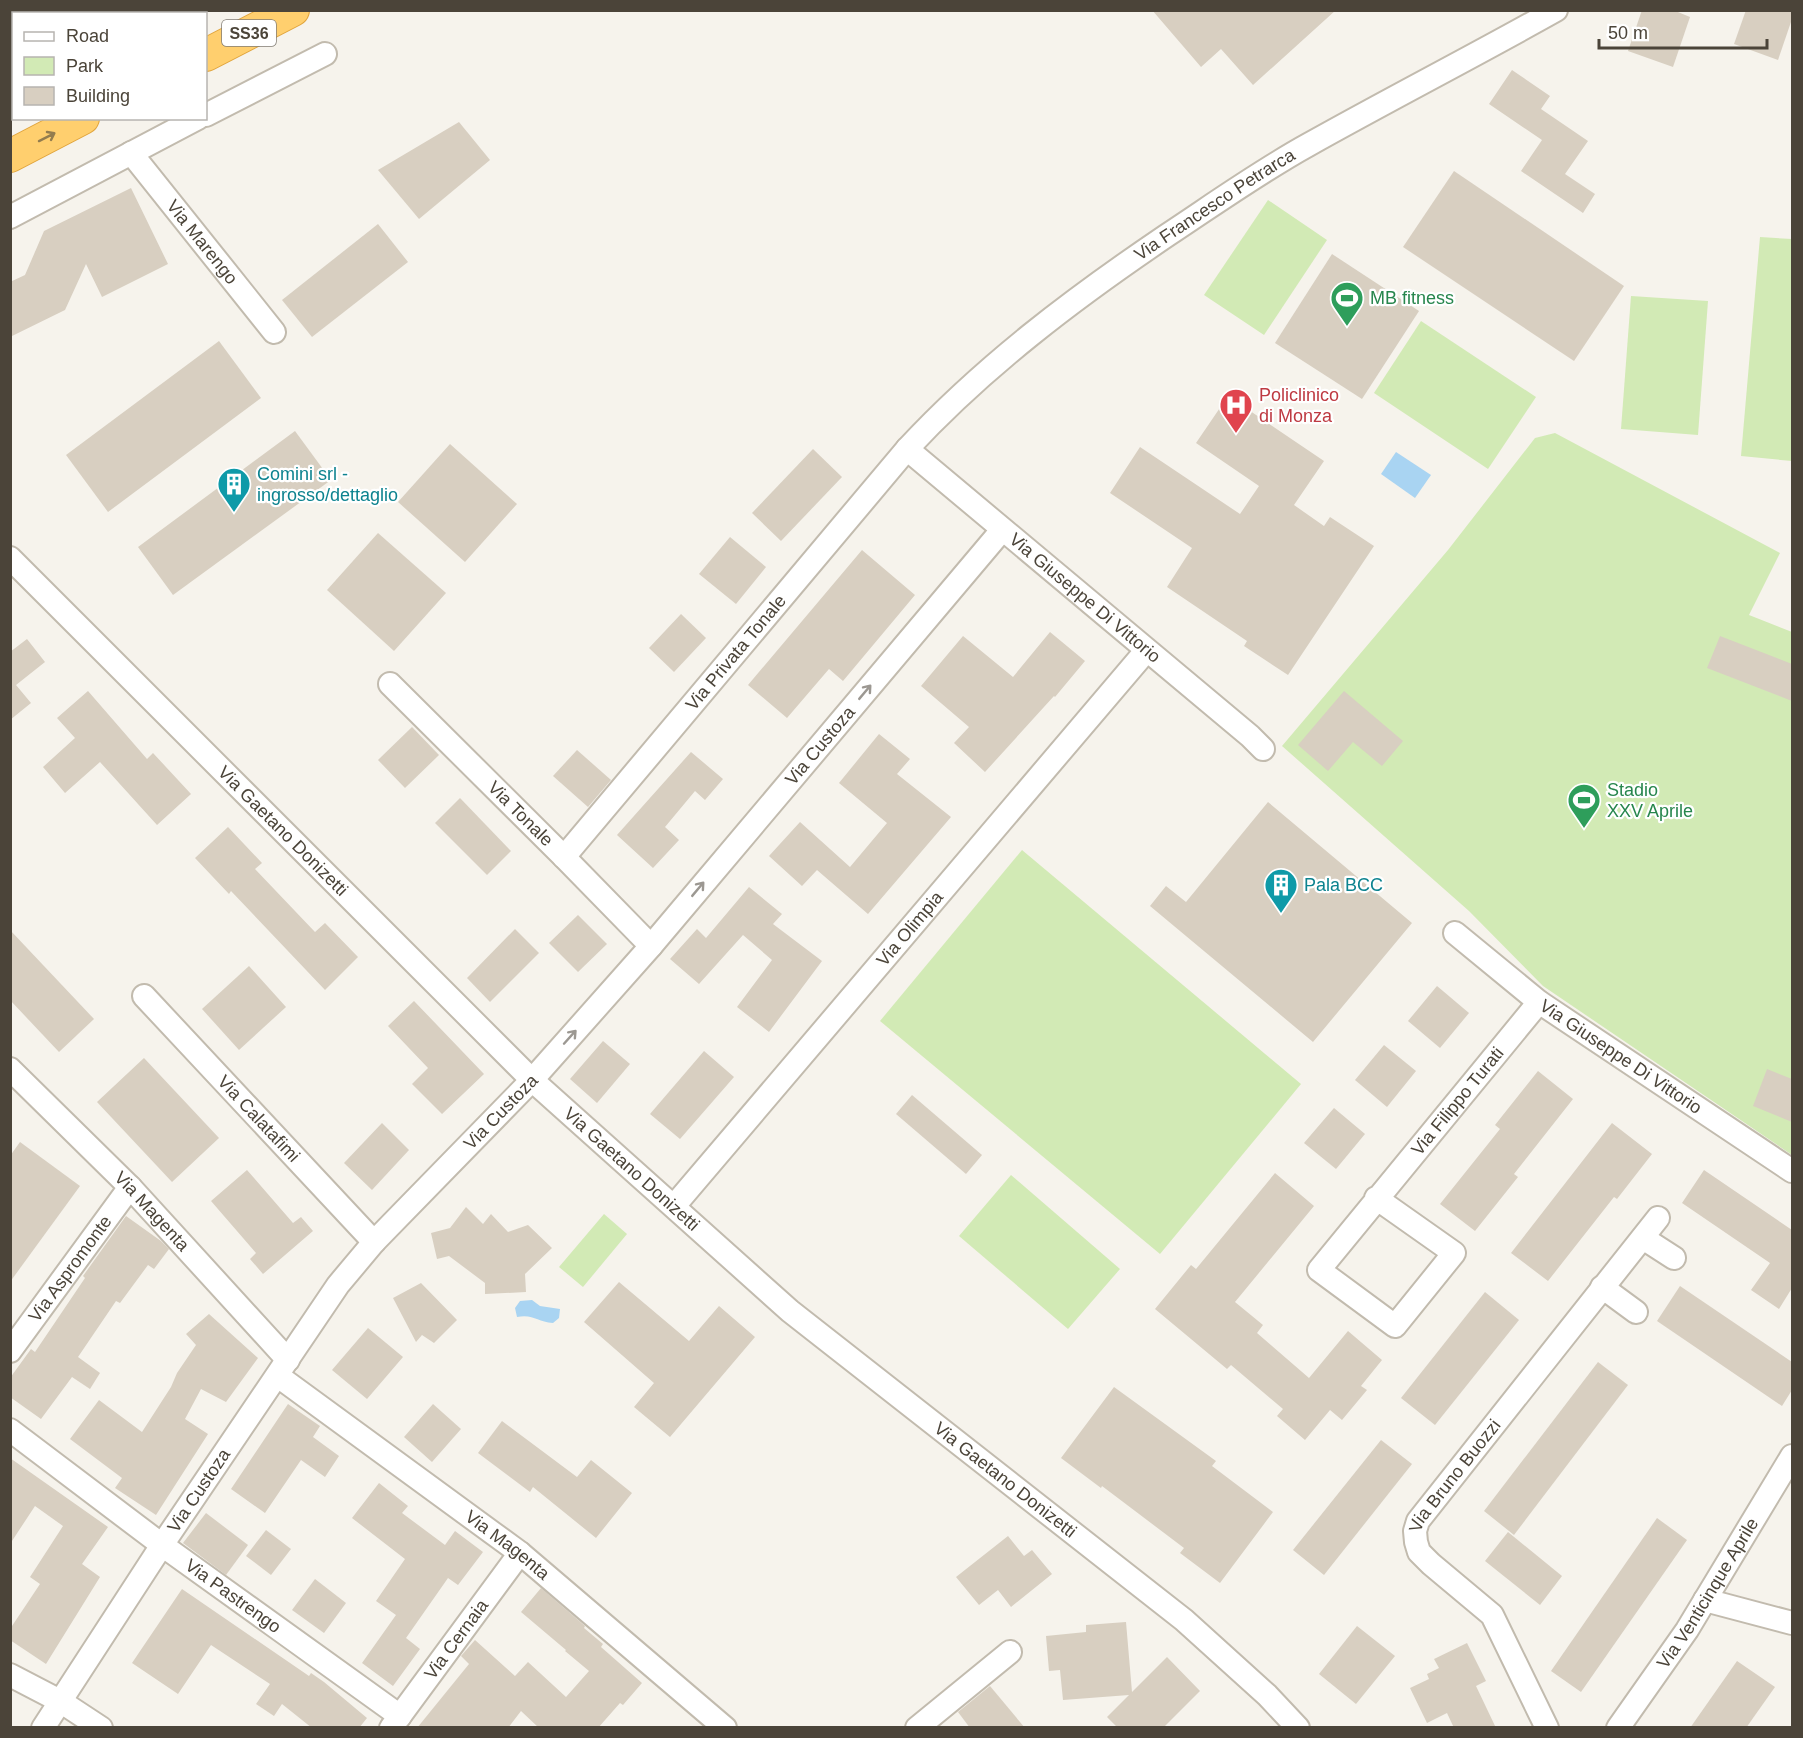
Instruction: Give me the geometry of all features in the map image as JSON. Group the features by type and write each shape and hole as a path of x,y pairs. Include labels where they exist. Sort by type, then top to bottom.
{"highway":[{"name":"SS36","path":"207,54 293,10"},
{"path":"10,156 79,120"}],"street":[{"name":"Via Francesco Petrarca","path":"907,449 949,405 1037,328 1229,193 1306,146 1556,10"},
{"path":"207,114 325,54"},
{"path":"10,217 194,120"},
{"name":"Via Marengo","path":"131,153 274,332"},
{"name":"Via Giuseppe Di Vittorio","path":"907,449 1263,749"},
{"name":"Via Privata Tonale","path":"564,857 907,449"},
{"name":"Via Custoza","path":"43,1728 162,1545 338,1285 374,1242 532,1080 651,946 1002,530"},
{"name":"Via Gaetano Donizetti","path":"10,558 532,1080 790,1311 1184,1620 1258,1687 1298,1728"},
{"name":"Via Olimpia","path":"674,1206 1146,651"},
{"name":"Via Tonale","path":"390,684 651,946"},
{"name":"Via Giuseppe Di Vittorio","path":"1455,933 1539,1002 1792,1171"},
{"name":"Via Calatafimi","path":"144,996 374,1242"},
{"name":"Via Filippo Turati","path":"1376,1198 1454,1253 1395,1326 1318,1270 1376,1198 1539,1002"},
{"name":"Via Magenta","path":"10,1069 130,1187 283,1368 520,1553 725,1728"},
{"name":"Via Aspromonte","path":"10,1351 130,1187"},
{"name":"Via Bruno Buozzi","path":"1547,1728 1492,1615 1424,1558 1416,1542 1415,1531 1418,1521 1658,1218"},
{"path":"1643,1238 1674,1258"},
{"path":"1602,1287 1636,1312"},
{"name":"Via Pastrengo","path":"10,1430 395,1722"},
{"name":"Via Venticinque Aprile","path":"1618,1728 1688,1630 1792,1456"},
{"name":"Via Cernaia","path":"395,1722 520,1553"},
{"path":"1705,1600 1792,1623"},
{"path":"917,1728 1010,1652"},
{"path":"10,1675 60,1701 101,1728"}],"green space":[{"path":"11,10 83,10 81,12 12,12 11,49"},
{"path":"1268,200 1327,240 1264,335 1204,295"},
{"path":"1760,237 1792,239 1792,461 1741,456"},
{"path":"1631,296 1708,301 1698,435 1621,429"},
{"path":"1421,321 1536,397 1488,469 1374,393"},
{"name":"Stadio XXV Aprile","path":"1555,433 1780,553 1749,615 1792,632 1792,1155 1543,986 1469,911 1282,746 1448,550 1535,438"},
{"path":"1022,850 1301,1084 1160,1254 880,1021"},
{"path":"1011,1175 1120,1269 1068,1329 959,1236"},
{"path":"604,1214 627,1234 583,1287 559,1267"}],"water":[{"path":"1396,452 1431,475 1415,498 1381,474"},
{"path":"532,1300 540,1306 560,1309 559,1318 553,1323 528,1317 517,1317 515,1308 520,1301"}],"building":[{"path":"1152,10 1336,10 1253,85 1221,49 1201,67"},
{"path":"1642,10 1673,10 1690,17 1673,67 1628,51"},
{"path":"1746,10 1792,10 1792,19 1778,60 1734,44"},
{"path":"1512,70 1550,96 1541,109 1588,141 1565,174 1595,194 1583,213 1521,171 1542,140 1489,104"},
{"path":"459,122 490,160 419,219 378,170"},
{"path":"1454,171 1624,286 1574,361 1403,247"},
{"path":"131,188 168,264 102,297 86,264 65,310 10,337 10,282 25,275 44,231"},
{"path":"378,224 408,262 312,337 282,300"},
{"name":"MB fitness","path":"1332,254 1419,311 1362,399 1275,343"},
{"path":"219,341 261,398 108,512 66,455"},
{"path":"1228,396 1324,461 1294,505 1324,526 1330,517 1374,546 1288,675 1244,646 1247,641 1167,587 1192,548 1110,493 1140,447 1240,514 1259,486 1196,443"},
{"name":"Comini srl - ingrosso/dettaglio","path":"295,431 331,480 173,595 138,547"},
{"path":"450,444 517,504 465,562 398,502"},
{"path":"813,449 842,477 781,541 752,513"},
{"path":"378,533 446,593 394,651 327,590"},
{"path":"730,537 766,567 736,604 699,574"},
{"path":"862,550 915,595 843,681 829,669 787,718 748,685"},
{"path":"681,614 706,638 674,672 649,648"},
{"path":"1050,632 1085,661 1055,697 985,772 954,743 969,727 921,686 963,636 1013,677"},
{"path":"1720,636 1792,664 1792,701 1707,668"},
{"path":"27,639 45,662 16,685 31,703 10,720 10,652"},
{"path":"88,691 147,759 153,753 191,794 157,825 100,762 65,793 43,767 75,738 57,718"},
{"path":"1344,691 1403,741 1382,766 1353,742 1328,771 1298,745"},
{"path":"412,727 439,755 405,788 378,760"},
{"path":"879,734 910,759 897,774 951,817 868,914 817,870 802,886 769,856 800,822 850,867 887,823 839,783"},
{"path":"577,750 611,780 588,807 553,776"},
{"path":"691,752 723,779 705,800 695,791 665,827 679,840 653,868 617,835"},
{"path":"460,798 511,851 487,875 435,823"},
{"name":"Pala BCC","path":"1268,802 1412,923 1313,1042 1150,906 1166,886 1186,902"},
{"path":"228,827 262,863 255,869 315,932 325,923 358,957 325,990 231,891 229,894 195,858"},
{"path":"749,887 782,914 773,924 822,961 769,1032 737,1007 772,960 743,935 699,984 670,959 697,929 706,938"},
{"path":"578,915 607,944 578,972 549,943"},
{"path":"515,929 539,953 490,1002 467,978"},
{"path":"10,930 94,1019 59,1052 10,1000"},
{"path":"249,966 286,1007 239,1050 202,1009"},
{"path":"1437,986 1469,1013 1440,1048 1408,1021"},
{"path":"414,1001 484,1074 442,1114 412,1084 428,1068 388,1026"},
{"path":"603,1041 630,1064 597,1103 570,1079"},
{"path":"1384,1045 1416,1071 1387,1107 1355,1080"},
{"path":"704,1051 734,1077 680,1139 650,1114"},
{"path":"144,1058 219,1138 172,1182 97,1102"},
{"path":"1767,1069 1792,1079 1792,1122 1753,1106"},
{"path":"1538,1071 1573,1099 1514,1174 1518,1177 1475,1231 1440,1204 1500,1129 1495,1125"},
{"path":"912,1095 982,1155 966,1174 896,1114"},
{"path":"1334,1108 1365,1134 1336,1169 1304,1143"},
{"path":"382,1123 409,1150 372,1190 344,1163"},
{"path":"1612,1123 1652,1154 1617,1199 1614,1197 1548,1281 1511,1253"},
{"path":"20,1142 80,1186 10,1282 10,1156"},
{"path":"247,1170 293,1223 301,1217 313,1231 263,1274 250,1259 256,1253 211,1201"},
{"path":"1704,1170 1792,1230 1792,1288 1779,1309 1751,1290 1770,1263 1682,1203"},
{"path":"1275,1173 1314,1206 1235,1302 1263,1325 1257,1333 1309,1378 1348,1331 1382,1360 1361,1386 1367,1390 1342,1420 1330,1410 1305,1440 1277,1416 1283,1409 1231,1365 1227,1369 1155,1309 1191,1265 1196,1269"},
{"path":"466,1207 483,1224 491,1214 508,1232 528,1225 552,1248 525,1274 526,1292 485,1294 485,1283 449,1256 437,1259 431,1233 450,1228"},
{"path":"126,1216 169,1249 154,1269 148,1265 120,1303 116,1301 78,1357 100,1373 90,1389 72,1377 41,1419 10,1397 10,1378 31,1349 35,1352 85,1278 83,1276"},
{"path":"619,1282 689,1341 719,1306 755,1337 670,1437 634,1407 654,1383 584,1322"},
{"path":"421,1283 457,1320 434,1343 422,1335 416,1342 393,1298"},
{"path":"1680,1286 1792,1362 1792,1390 1782,1406 1657,1321"},
{"path":"1485,1292 1519,1320 1435,1425 1401,1398"},
{"path":"209,1314 258,1358 226,1402 201,1389 185,1419 208,1434 156,1515 115,1488 122,1478 70,1439 99,1400 142,1432 196,1345 186,1334"},
{"path":"368,1328 403,1357 367,1399 332,1370"},
{"path":"1598,1362 1628,1385 1514,1535 1484,1511"},
{"path":"1114,1387 1216,1461 1212,1466 1273,1512 1220,1583 1180,1553 1184,1548 1061,1458"},
{"path":"288,1404 320,1426 313,1437 339,1456 325,1477 301,1460 265,1513 231,1489"},
{"path":"433,1404 461,1429 432,1462 404,1437"},
{"path":"502,1421 577,1477 591,1460 632,1493 596,1538 533,1487 530,1492 478,1453"},
{"path":"1381,1440 1412,1464 1324,1575 1293,1550"},
{"path":"10,1458 108,1527 82,1564 100,1577 46,1664 10,1640 10,1629 40,1584 30,1577 63,1526 35,1506 10,1544"},
{"path":"379,1483 408,1506 402,1513 445,1545 455,1531 483,1552 458,1585 448,1578 406,1638 420,1649 393,1686 362,1663 396,1615 376,1601 405,1559 352,1518"},
{"path":"206,1513 248,1545 226,1575 183,1543"},
{"path":"1657,1518 1687,1540 1581,1692 1551,1671"},
{"path":"266,1530 291,1549 271,1575 246,1556"},
{"path":"1508,1532 1562,1576 1540,1605 1485,1561"},
{"path":"1008,1536 1024,1556 1032,1550 1052,1574 1011,1607 998,1590 979,1605 956,1577"},
{"path":"315,1579 346,1603 324,1633 292,1610"},
{"path":"541,1588 585,1626 584,1628 603,1644 601,1647 642,1683 623,1705 620,1703 598,1728 539,1728 521,1711 508,1728 417,1728 469,1664 461,1656 475,1640 515,1676 528,1662 566,1697 589,1671 521,1612"},
{"path":"182,1589 309,1676 311,1673 324,1682 367,1718 359,1728 312,1728 282,1704 274,1716 256,1704 270,1684 211,1645 178,1694 132,1663"},
{"path":"1126,1622 1132,1692 1167,1657 1200,1691 1163,1728 1118,1728 1107,1717 1129,1695 1063,1700 1060,1670 1049,1671 1046,1636 1086,1632 1086,1625"},
{"path":"1357,1626 1395,1656 1356,1704 1319,1674"},
{"path":"1467,1643 1486,1681 1476,1686 1496,1728 1454,1728 1447,1713 1427,1723 1410,1688 1429,1679 1427,1674 1439,1668 1434,1659"},
{"path":"1737,1661 1775,1687 1746,1728 1690,1728"},
{"path":"990,1686 1025,1728 970,1728 958,1712"}],"place":[{"name":"MB fitness","path":"1347,327"},
{"name":"Policlinico di Monza","path":"1236,434"},
{"name":"Comini srl - ingrosso/dettaglio","path":"234,513"},
{"name":"Stadio XXV Aprile","path":"1584,829"},
{"name":"Pala BCC","path":"1281,914"}]}
